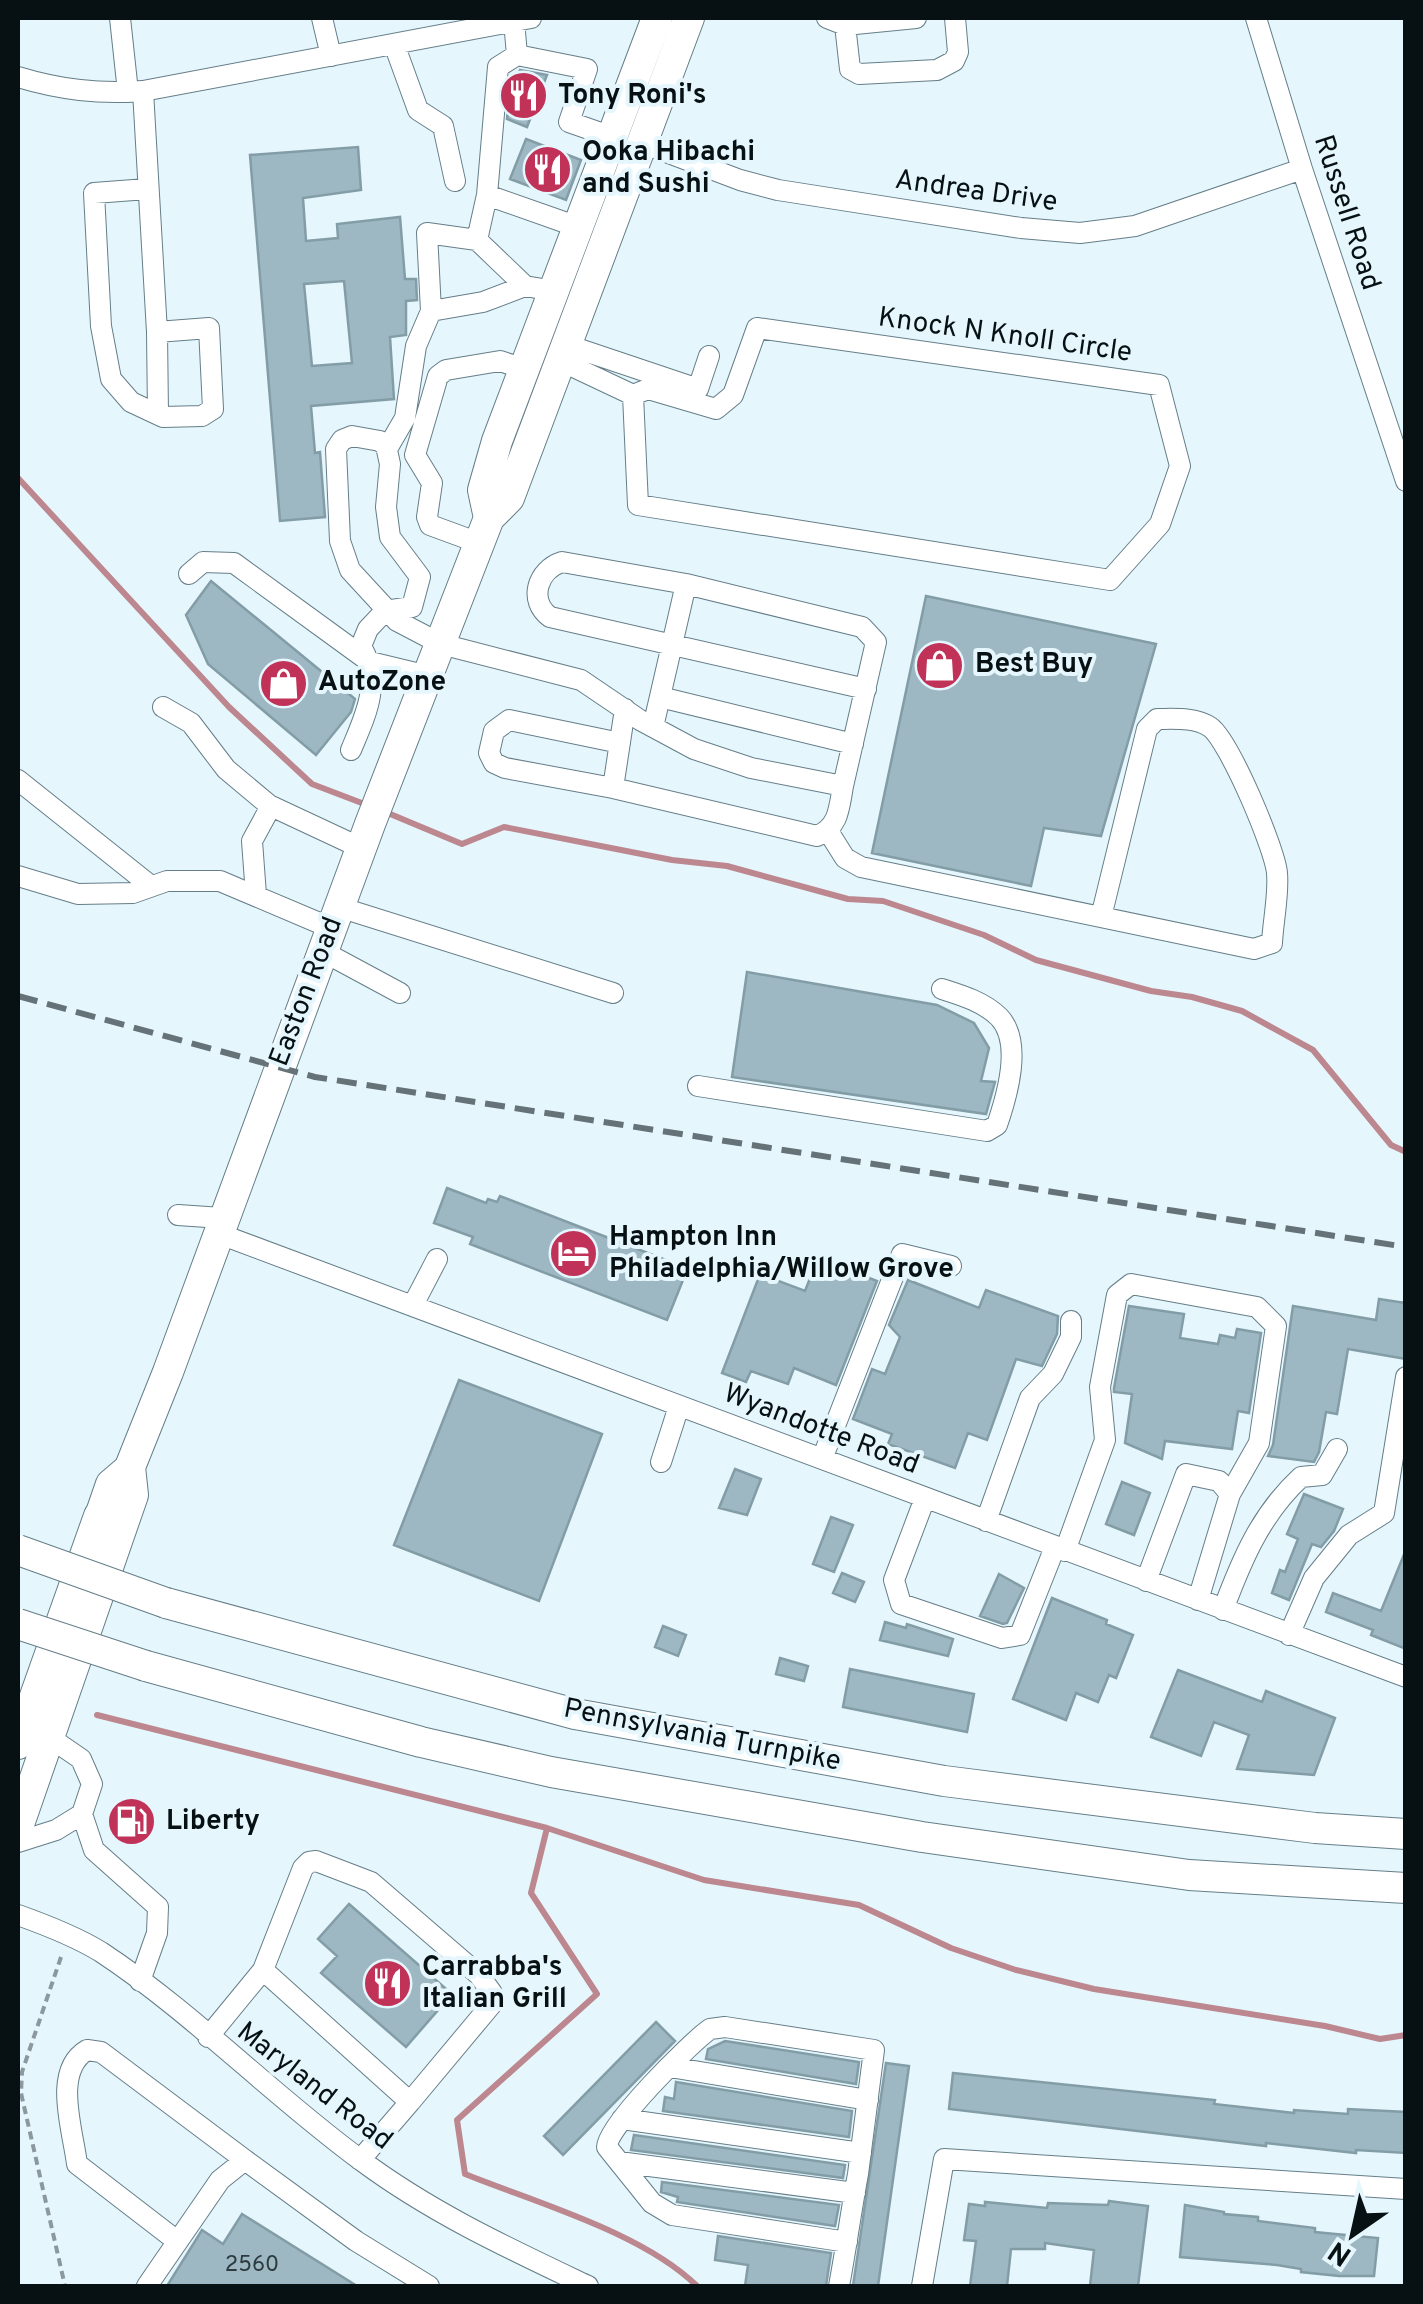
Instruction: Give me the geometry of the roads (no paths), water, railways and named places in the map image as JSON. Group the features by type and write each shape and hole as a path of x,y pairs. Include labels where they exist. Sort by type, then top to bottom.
{"highway":[{"name":"Easton Road","path":"484,531 483,490 524,369 540,288 578,227 657,18"},
{"name":"Easton Road","path":"18,1827 133,1495 130,1467 366,836 484,531 509,498 689,18"},
{"name":"Easton Road","path":"18,1744 99,1516"},
{"name":"Pennsylvania Turnpike","path":"18,1550 166,1603 575,1714 944,1781 1315,1828 1406,1834"},
{"path":"18,1624 146,1666 421,1742 570,1776 922,1837 1189,1875 1406,1888"}],"main road":[{"name":"Easton Road","path":"99,1516 110,1484 130,1467"}],"street":[{"path":"120,18 136,91 147,189 158,414"},
{"path":"322,18 331,56"},
{"path":"916,18 836,21 850,69 858,74 938,70 954,61 958,52 955,18"},
{"name":"Russell Road","path":"1256,18 1406,481"},
{"path":"18,77 62,90 97,94 136,91 522,19 517,55"},
{"path":"394,44 418,110 443,126 455,181"},
{"path":"476,240 487,195 498,67 517,55 587,70 569,122 612,137"},
{"name":"Andrea Drive","path":"642,143 778,190 1021,228 1080,233 1136,226 1302,168"},
{"path":"147,189 94,192 100,307 111,379 131,402 158,414 202,416 213,409 209,328 156,332"},
{"path":"487,195 578,227"},
{"path":"387,449 405,418 416,346 431,311 427,233 476,240 540,288"},
{"path":"431,311 540,288"},
{"name":"Knock N Knoll Circle","path":"756,328 1158,385 1180,466 1160,524 1110,580 638,505 633,395 648,389 716,408 733,395 756,328"},
{"path":"564,353 698,389 710,356"},
{"name":"Knock N Knoll Circle","path":"564,353 633,395"},
{"path":"484,531 430,524 427,517 432,484 415,455 422,425 438,376 446,370 500,361 524,369"},
{"path":"350,750 370,705 373,676 361,646 368,629 385,610 412,606 420,577 390,537 387,449 380,440 352,436 342,440 336,449 340,542 350,570 385,610 398,622 441,644 581,680 694,750 751,768 843,786"},
{"path":"189,574 204,562 234,564 370,662 428,676"},
{"path":"620,743 509,720 494,731 488,753 494,763 505,768 614,788 816,836 828,831 836,821 843,786 866,689 876,642 862,627 686,584 562,562 551,565 536,596 540,609 550,617 866,689"},
{"path":"653,727 686,584"},
{"path":"660,697 853,744"},
{"path":"164,707 191,723 226,769 271,806 366,836"},
{"path":"614,788 625,710"},
{"path":"828,831 845,858 861,867 1254,949 1272,943 1277,872 1252,800 1210,727 1188,719 1157,719 1147,729 1102,917"},
{"path":"18,780 151,886"},
{"path":"256,895 252,841 271,806"},
{"path":"18,876 78,894 133,893 167,881 220,881 331,928 612,994"},
{"path":"331,928 400,993"},
{"path":"698,1086 987,1131 998,1125 1012,1047 1001,1019 970,998 942,989"},
{"name":"Wyandotte Road","path":"178,1215 220,1225 413,1306 1406,1677"},
{"path":"822,1460 902,1254 951,1266"},
{"path":"413,1306 438,1259"},
{"path":"925,1498 894,1580 901,1604 1002,1638 1020,1636 1106,1440 1100,1387 1117,1295 1131,1284 1257,1307 1276,1326 1259,1443 1230,1494 1198,1600"},
{"path":"986,1521 1030,1398 1053,1374 1071,1338 1070,1322"},
{"path":"1289,1635 1314,1578 1349,1535 1384,1513 1406,1377"},
{"path":"661,1462 679,1406"},
{"path":"1222,1610 1242,1557 1267,1515 1301,1477 1322,1476 1337,1450"},
{"path":"1146,1581 1186,1474 1219,1481 1230,1494"},
{"path":"49,1738 81,1758 92,1784 82,1814 94,1850 158,1907 157,1933 140,1981"},
{"path":"18,1842 56,1830 82,1814"},
{"path":"208,2037 263,1970 308,1862 316,1861 370,1882 479,1975 492,1993 491,2005 360,2160"},
{"name":"Maryland Road","path":"18,1914 98,1951 140,1981 360,2160 412,2196 469,2229 588,2286"},
{"path":"263,1970 410,2102"},
{"path":"840,2286 847,2242 868,2100 874,2050 710,2028 622,2119 606,2142 652,2203 672,2215 847,2242"},
{"path":"177,2241 77,2164 66,2084 80,2055 92,2050 101,2052 356,2241 429,2286"},
{"path":"670,2067 868,2100"},
{"path":"622,2119 860,2153"},
{"path":"922,2286 944,2159 1406,2189"},
{"path":"147,2286 220,2180 245,2160"},
{"path":"619,2162 854,2193"}],"waterway":[{"path":"18,478 229,707 312,784 367,805"},
{"path":"383,811 462,844 504,827 672,860 727,866 848,899 883,901 984,935 1036,960 1242,1011 1313,1050 1391,1145 1406,1152"},
{"path":"97,1715 547,1828 704,1880 859,1905 951,1948 1016,1970 1094,1989 1325,2026 1380,2039 1406,2035"},
{"path":"547,1828 531,1893 597,1994 457,2120 465,2174 619,2235 648,2250 697,2286"}],"railway":[{"path":"18,996 315,1077 1406,1247"}],"place":[{"name":"Tony Roni's","path":"523,96"},
{"name":"Ooka Hibachi and Sushi","path":"547,169"},
{"name":"Best Buy","path":"940,665"},
{"name":"AutoZone","path":"283,683"},
{"name":"Hampton Inn Philadelphia/Willow Grove","path":"574,1254"},
{"name":"Liberty","path":"131,1822"},
{"name":"Carrabba's Italian Grill","path":"387,1984"}]}
